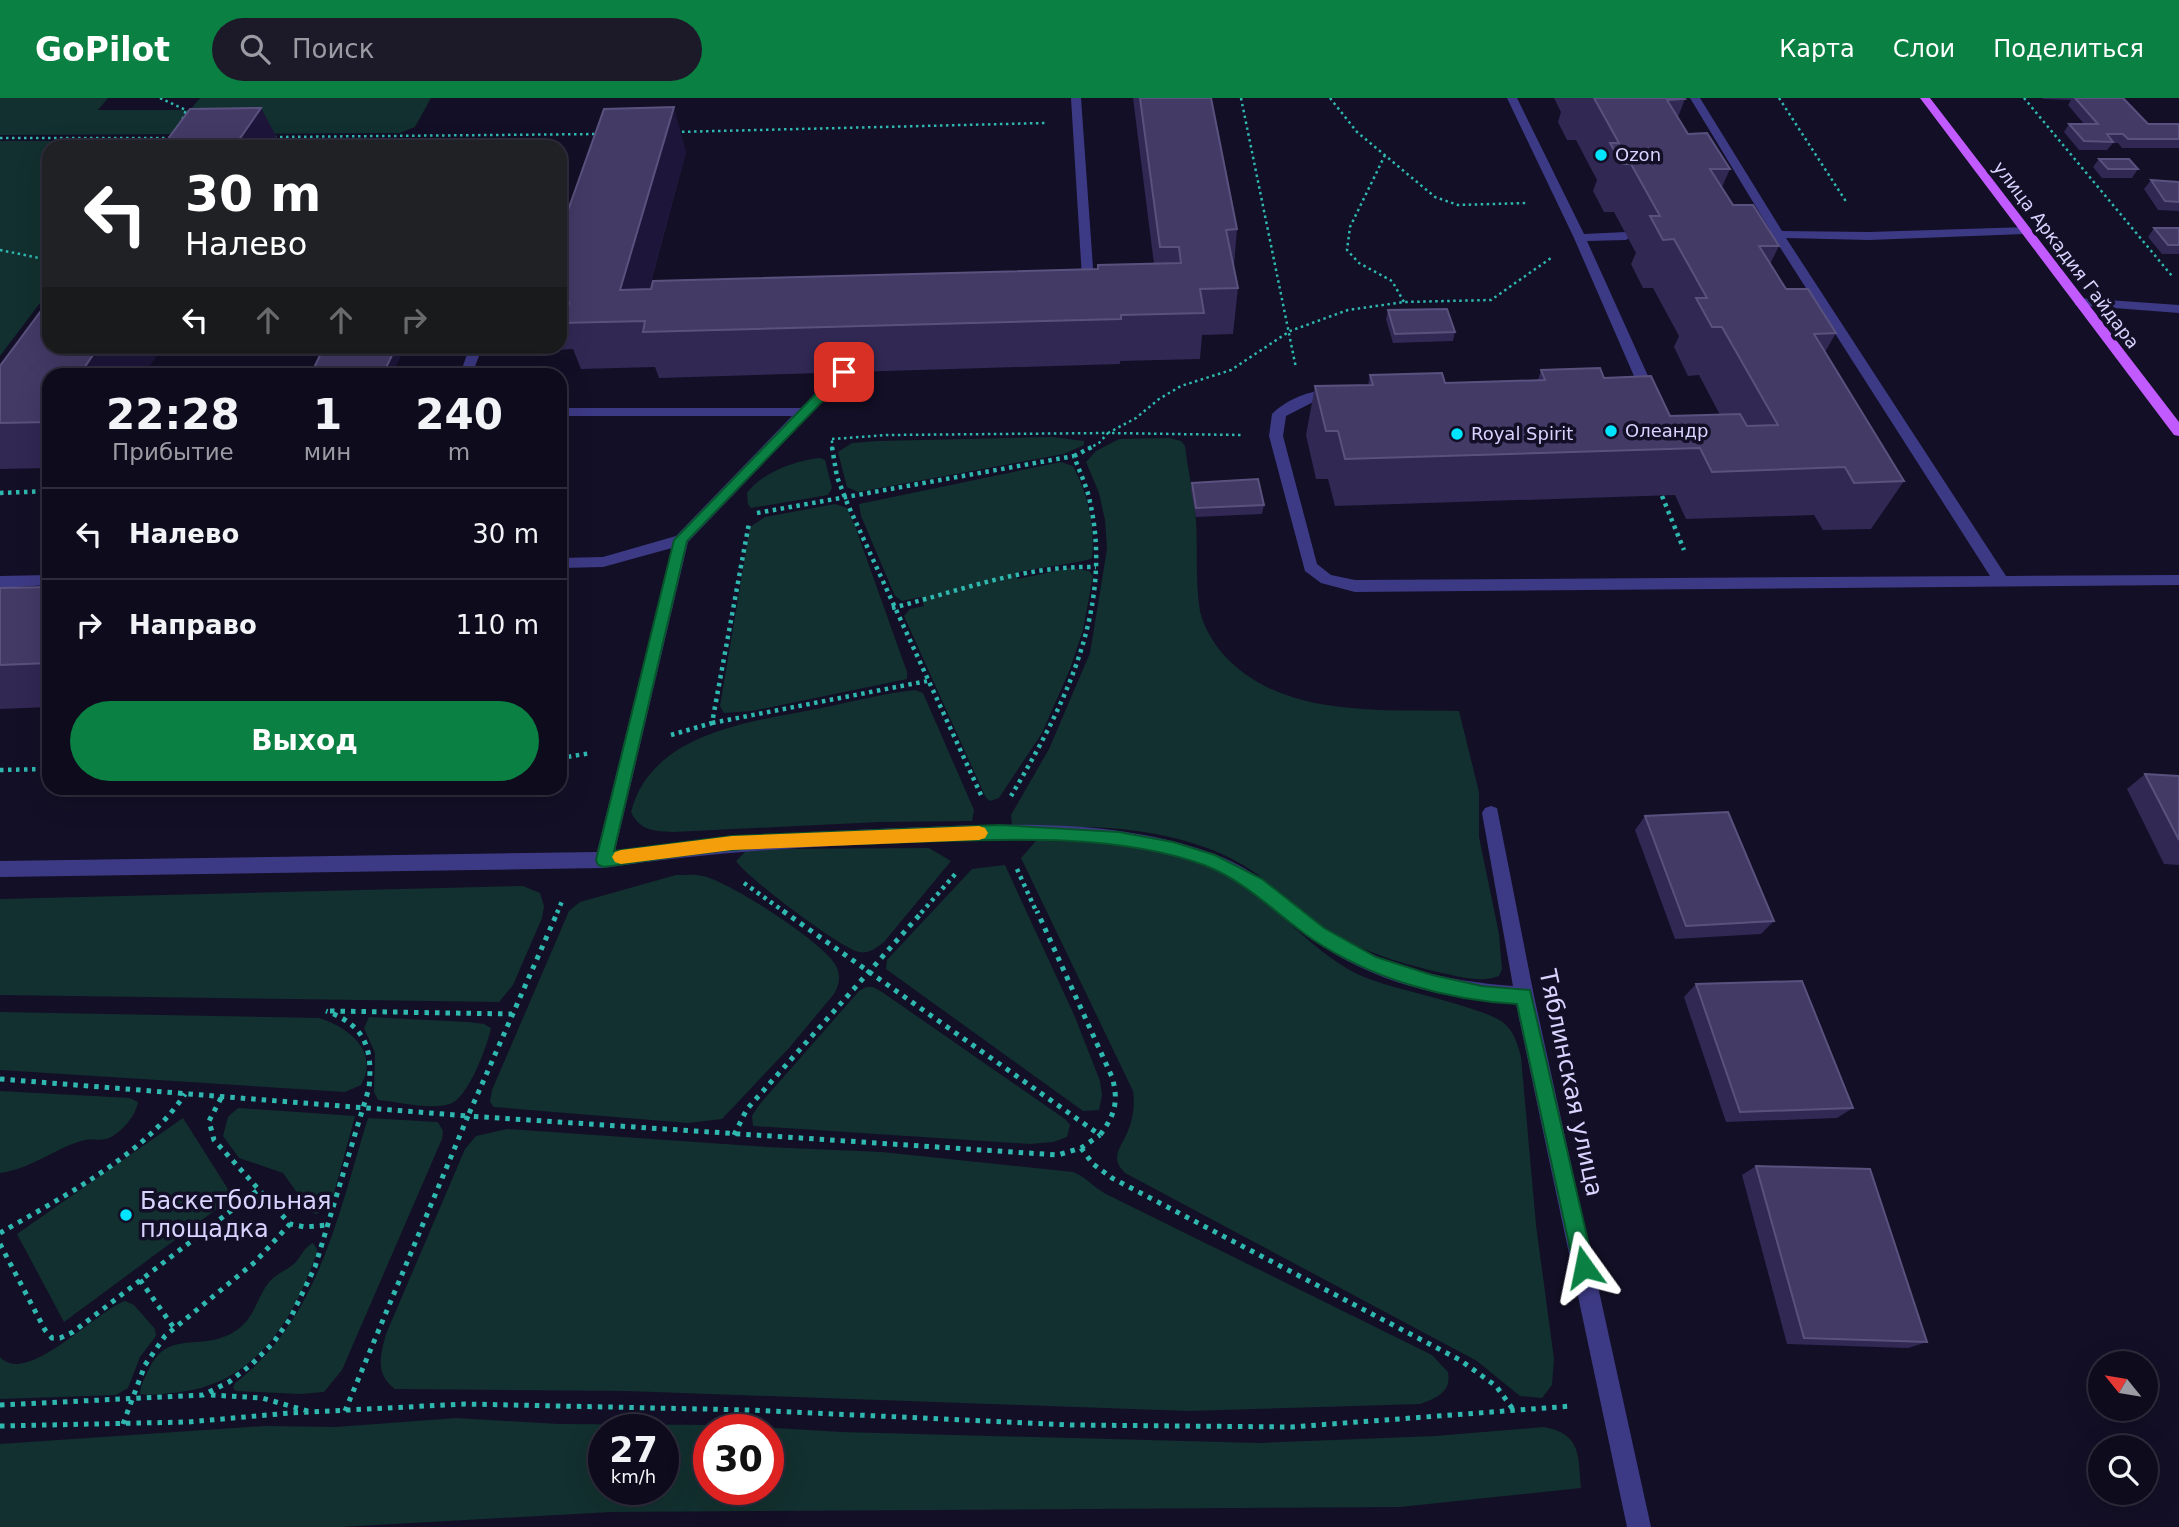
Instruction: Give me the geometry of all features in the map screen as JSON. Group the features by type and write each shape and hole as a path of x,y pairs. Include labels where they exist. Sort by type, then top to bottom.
{"main road":[{"name":"улица Аркадия Гайдара","path":"1925,98 2179,432"}],"street":[{"path":"1060,282 1088,282 1076,98"},
{"path":"1512,98 1580,238 1646,387 1618,388"},
{"path":"1695,98 1778,234 2001,581"},
{"path":"1752,235 1869,236 2024,230"},
{"path":"1580,238 1626,236"},
{"path":"2079,302 2179,309"},
{"path":"567,563 603,562 681,540 844,372"},
{"path":"1357,394 1316,395 1301,402 1279,414 1276,436 1310,567 1326,579 1355,586 2179,580"},
{"path":"567,412 805,412"},
{"path":"604,860 681,540"},
{"path":"0,582 42,580"},
{"name":"Тяблинская улица","path":"1491,813 1524,996 1639,1527"},
{"path":"0,869 604,860 732,843 999,832 1088,835 1192,854 1235,871 1256,884 1318,934 1371,963 1432,983 1469,991 1524,996"}],"path":[{"path":"160,98 186,110 176,128"},
{"path":"1241,98 1290,331 1301,402"},
{"path":"1330,98 1357,132 1434,197 1458,205 1563,202"},
{"path":"1779,98 1869,236"},
{"path":"2024,98 2179,284"},
{"path":"672,132 1079,122"},
{"path":"169,138 172,134"},
{"path":"272,137 603,134"},
{"path":"0,138 181,138"},
{"path":"1385,155 1350,227 1347,250 1359,263 1392,281 1404,302"},
{"path":"712,723 750,514 846,499 1074,456 1099,443 1108,433 1136,418 1159,399 1181,386 1231,370 1290,331 1348,310 1404,302 1491,300 1580,238"},
{"path":"0,250 42,259"},
{"path":"776,442 887,435 1108,433 1276,436"},
{"path":"832,439 834,462 846,499 892,607 984,802"},
{"path":"1009,800 1044,742 1077,668 1088,628 1096,567 1095,522 1091,497 1074,456"},
{"path":"0,493 42,491"},
{"path":"1661,496 1697,583"},
{"path":"892,607 1038,570 1067,565 1096,567"},
{"path":"632,746 712,723 927,681"},
{"path":"0,770 42,769"},
{"path":"0,1079 468,1116 734,1135 1058,1155 1081,1148 1100,1135 1118,1109 1118,1094 1109,1066 999,832 964,864 747,1110 734,1135"},
{"path":"739,880 1100,1135"},
{"path":"345,1411 468,1116 563,898 576,894"},
{"path":"203,1395 237,1377 264,1354 286,1327 306,1292 328,1225 369,1082 368,1048 362,1033 353,1022 326,1011 512,1014"},
{"path":"0,1233 64,1194 158,1129 185,1094"},
{"path":"221,1097 209,1121 214,1140 290,1224 304,1227 328,1225"},
{"path":"1081,1148 1093,1164 1112,1178 1460,1360 1496,1386 1515,1412"},
{"path":"0,1244 45,1330 52,1338 60,1338 74,1332 258,1190"},
{"path":"123,1424 145,1365 156,1348 174,1328 255,1262 290,1224"},
{"path":"140,1280 174,1328"},
{"path":"0,1405 203,1395 268,1396 286,1400 314,1412"},
{"path":"0,1426 188,1422 465,1404 749,1410 1072,1425 1291,1427 1614,1403"}],"green space":[{"path":"0,98 108,98 98,110 190,110 200,98 431,98 415,127 400,133 0,135"},
{"path":"0,141 42,141 42,300 0,356"},
{"path":"1053,437 1084,441 1084,445 1064,454 858,492 847,487 838,452 852,443 877,441"},
{"path":"1170,438 1181,441 1185,446 1196,520 1201,617 1222,653 1246,674 1272,690 1333,706 1459,711 1479,792 1479,837 1499,934 1502,969 1499,976 1485,979 1463,978 1413,966 1369,951 1328,930 1243,865 1195,844 1157,834 1118,829 1037,829 1012,825 1011,815 1049,749 1090,653 1107,549 1105,520 1099,493 1086,462 1096,451 1119,439"},
{"path":"820,458 825,460 832,488 828,495 751,508 748,504 747,493 761,479 790,465"},
{"path":"1061,462 1073,466 1083,488 1091,523 1092,558 1015,573 1018,579 1069,568 1089,571 1093,576 1083,630 1070,669 1042,733 999,798 990,801 986,798 904,616 910,609 924,606 921,597 902,601 895,596 861,516 859,504"},
{"path":"835,504 847,508 856,529 907,672 907,679 752,711 724,713 720,706 750,527 765,517"},
{"path":"915,690 923,693 974,810 972,821 880,822 673,832 643,826 631,812 642,785 660,764 682,747 708,735 765,719"},
{"path":"1036,841 1121,846 1204,864 1227,874 1248,888 1325,954 1346,968 1369,979 1481,1012 1508,1027 1521,1057 1536,1225 1554,1359 1552,1385 1542,1398 1520,1396 1477,1361 1125,1173 1117,1157 1131,1122 1133,1091 1021,858"},
{"path":"929,848 951,861 884,942 866,952 849,948 814,926 774,896 736,861 748,849"},
{"path":"1005,865 1075,1017 1100,1081 1102,1095 1099,1110 1083,1111 886,969 887,960 972,869"},
{"path":"676,875 700,875 733,889 812,941 835,964 839,979 834,994 789,1048 722,1119 688,1123 494,1107 490,1102 492,1090 569,911 580,902"},
{"path":"523,886 540,893 544,906 542,918 513,985 499,1002 0,995 0,899"},
{"path":"866,987 882,992 1065,1119 1070,1125 1067,1137 1053,1142 1030,1144 753,1126 752,1116 759,1105 859,991"},
{"path":"0,1012 319,1018 340,1027 358,1042 367,1061 366,1073 361,1085 345,1092 0,1070"},
{"path":"369,1017 468,1022 484,1024 491,1028 481,1059 470,1082 457,1100 442,1106 424,1106 378,1100 374,1092 375,1053 364,1028"},
{"path":"0,1091 130,1098 138,1102 129,1121 113,1136 81,1141 12,1171 0,1173"},
{"path":"238,1108 355,1116 330,1208 316,1214 311,1212 283,1173 239,1158 223,1136 228,1117"},
{"name":"Баскетбольная площадка","path":"183,1118 233,1197 64,1322 17,1234"},
{"path":"368,1118 438,1122 443,1131 442,1139 342,1370 324,1392 300,1394 236,1391 233,1388 235,1383 264,1357 287,1328 306,1296 335,1227"},
{"path":"507,1129 766,1147 882,1152 1073,1172 1106,1194 1432,1355 1448,1372 1448,1385 1437,1397 1420,1404 1188,1411 627,1391 395,1389 382,1371 381,1357 386,1334 465,1149 476,1136"},
{"path":"313,1243 317,1249 316,1255 294,1305 281,1328 246,1365 224,1379 199,1388 140,1394 144,1378 157,1356 176,1345 224,1337 237,1330 248,1319 270,1281 293,1265"},
{"path":"125,1301 134,1305 155,1329 156,1336 140,1357 128,1388 116,1395 0,1399 0,1357 12,1364 27,1362 44,1355"},
{"path":"456,1418 588,1424 588,1505 679,1505 679,1425 693,1425 693,1505 784,1505 784,1429 1259,1443 1435,1436 1544,1427 1556,1430 1572,1441 1578,1456 1581,1488 1400,1507 611,1512 340,1527 0,1527 0,1444 265,1426 336,1427"}],"building":[{"path":"1140,98 1211,98 1237,229 1226,230 1238,288 1200,289 1204,313 1121,315 1121,319 643,332 645,321 567,323 567,213 604,109 674,107 620,290 651,289 653,281 1098,269 1098,265 1181,263 1179,247 1160,247"},
{"path":"1594,98 1685,99 1667,100 1688,134 1707,133 1730,169 1710,169 1733,205 1753,205 1779,246 1759,246 1786,289 1808,289 1836,333 1814,334 1904,481 1854,483 1845,467 1712,472 1700,448 1345,459 1338,431 1326,431 1315,386 1373,385 1370,375 1442,373 1445,383 1545,380 1541,370 1600,368 1604,378 1651,376 1670,416 1740,414 1747,426 1778,425 1722,327 1712,327 1696,298 1707,298 1674,239 1663,240 1650,216 1660,216 1631,164 1622,164 1610,143 1619,143"},
{"path":"2075,98 2123,98 2148,124 2178,124 2179,139 2128,139 2123,134 2107,134 2113,142 2084,141 2069,124 2098,124"},
{"path":"261,108 239,140 167,140 190,109"},
{"path":"2099,159 2129,159 2138,169 2108,169"},
{"path":"2151,180 2179,182 2179,202 2165,201"},
{"path":"2154,228 2179,228 2179,245 2168,245"},
{"path":"42,309 42,354 94,354 84,368 42,368 42,422 0,423 0,366"},
{"path":"1447,309 1455,332 1395,334 1388,310"},
{"path":"321,354 393,354 386,368 314,368"},
{"path":"1258,479 1264,505 1196,508 1192,483"},
{"path":"42,587 42,663 0,665 0,588"},
{"path":"2145,774 2179,776 2179,840"},
{"path":"1728,812 1774,921 1686,926 1645,816"},
{"path":"1802,981 1853,1108 1740,1112 1696,984"},
{"path":"1756,1166 1870,1169 1927,1342 1804,1338"}],"slow traffic":[{"path":"621,857 732,843 979,833"}],"place":[{"name":"Ozon","path":"1601,155"},
{"name":"Олеандр","path":"1611,431"},
{"name":"Royal Spirit","path":"1457,434"},
{"name":"Баскетбольная площадка","path":"126,1215"}],"route":[{"path":"844,372 681,540 604,860 732,843 999,832 1088,835 1119,839 1173,849 1210,860 1256,884 1318,934 1371,963 1432,983 1482,994 1524,996 1584,1267"}]}
